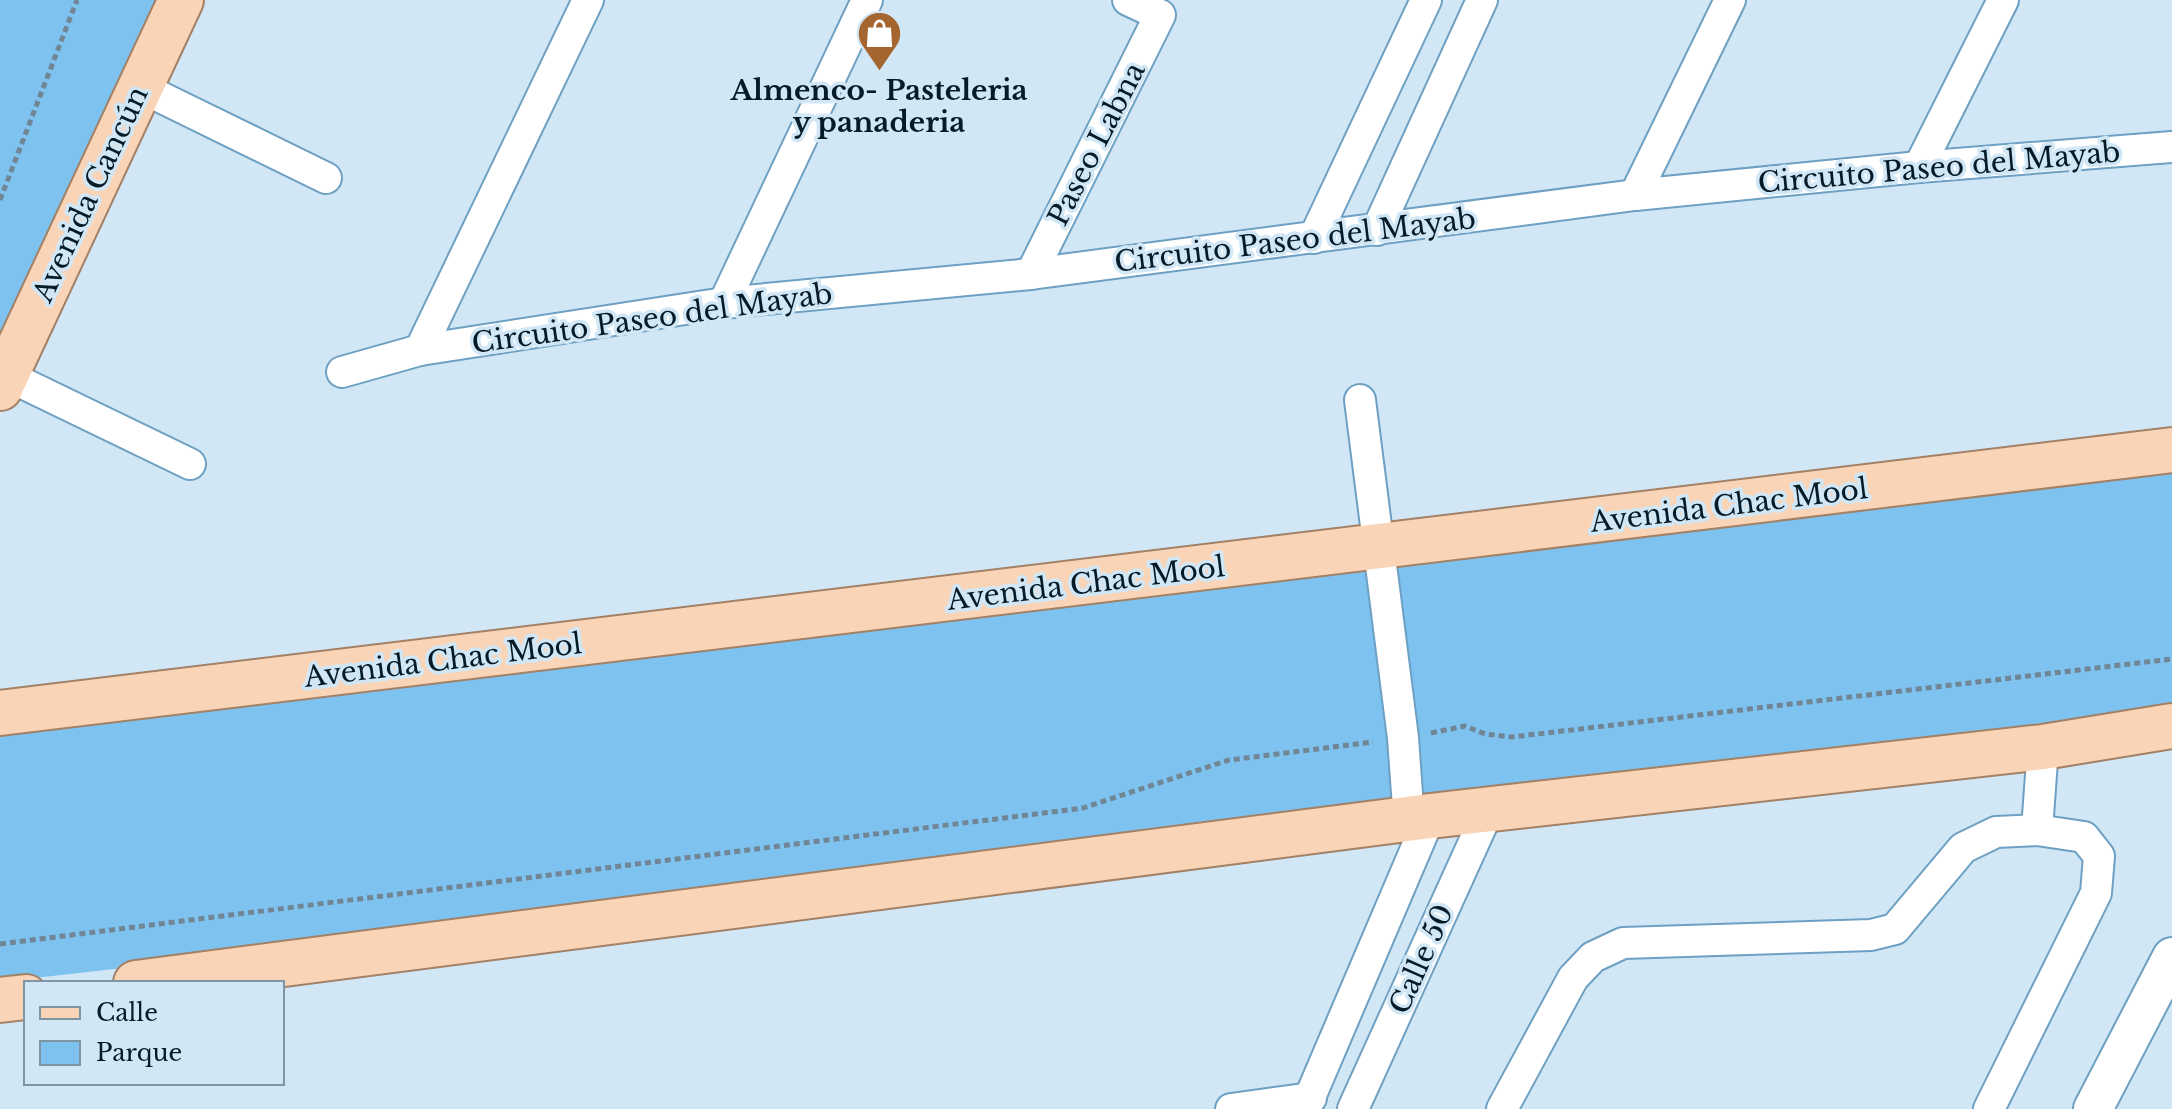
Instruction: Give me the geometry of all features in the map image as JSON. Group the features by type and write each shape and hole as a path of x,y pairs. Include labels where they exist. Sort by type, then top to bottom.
{"main road":[{"name":"Avenida Cancún","path":"3,382 181,0"},
{"name":"Avenida Chac Mool","path":"0,713 1376,549 2172,450"},
{"path":"152,981 1489,809 2043,747 2172,726"},
{"path":"0,1000 24,997"}],"street":[{"name":"Circuito Paseo del Mayab","path":"420,350 588,0"},
{"path":"724,303 867,0"},
{"name":"Paseo Labna","path":"1031,274 1164,8 1128,0"},
{"path":"1314,238 1426,0"},
{"path":"1377,230 1482,0"},
{"path":"1635,195 1730,0"},
{"path":"1919,167 2003,0"},
{"path":"140,87 326,178"},
{"name":"Circuito Paseo del Mayab","path":"342,372 420,350 724,303 1031,274 1635,195 1919,167 2172,147"},
{"path":"3,382 190,464"},
{"path":"1360,400 1376,549 1403,738 1419,819"},
{"path":"2037,830 2043,747"},
{"name":"Calle 50","path":"1353,1109 1489,809"},
{"name":"Calle 50","path":"1308,1104 1419,819"},
{"path":"1502,1109 1573,978 1593,957 1623,943 1871,935 1895,929 1963,848 1996,832 2037,830 2084,837 2099,856 2096,893 1989,1109"},
{"path":"2093,1109 2172,957"},
{"path":"1231,1109 1308,1104"}],"path":[{"path":"0,200 77,0"},
{"path":"0,944 1083,808 1229,760 1403,738 1465,726 1485,734 1512,737 2172,659"}],"green space":[{"path":"0,0 181,0 0,387"},
{"path":"2172,450 2172,722 1409,821 0,982 0,724"}],"place":[{"name":"Almenco- Pasteleria y panaderia","path":"879,72"}]}
